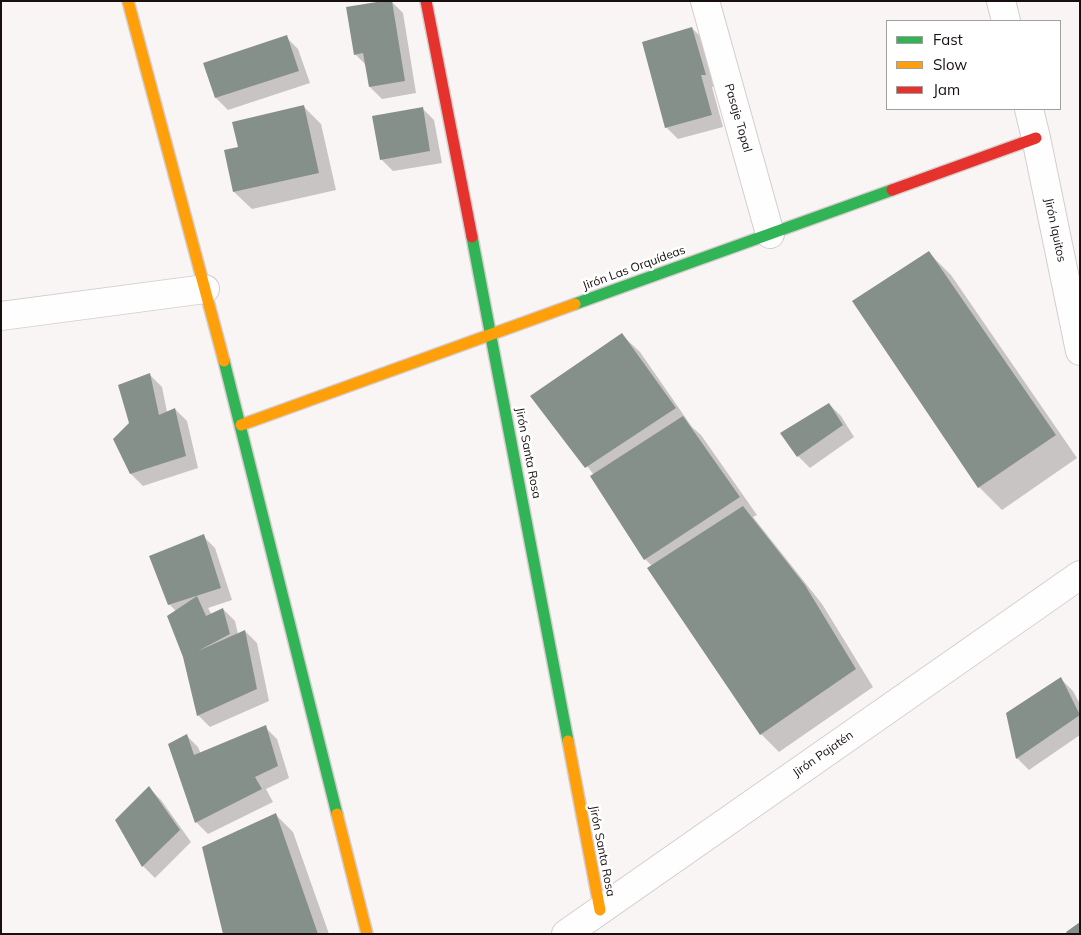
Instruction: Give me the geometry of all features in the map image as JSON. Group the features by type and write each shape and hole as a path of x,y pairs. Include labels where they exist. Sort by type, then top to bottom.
{"main road":[{"path":"128,1 241,424 367,934"},
{"name":"Jirón Santa Rosa","path":"426,1 492,334 600,910"},
{"name":"Jirón Las Orquídeas","path":"241,424 1036,138"}],"street":[{"name":"Pasaje Topal","path":"705,1 770,234"},
{"path":"1001,1 1006,20"},
{"name":"Jirón Iquitos","path":"1029,110 1080,351"},
{"path":"1,316 205,289"},
{"name":"Jirón Pajatén","path":"566,934 1080,575"}],"building":[{"path":"392,1 405,81 369,87 363,53 354,55 346,7"},
{"path":"692,27 706,75 701,75 712,115 665,128 642,42"},
{"path":"287,35 299,71 215,98 203,63"},
{"path":"304,105 319,173 233,192 224,150 238,147 232,122"},
{"path":"423,107 430,151 380,160 372,116"},
{"path":"929,251 1056,435 978,488 852,301"},
{"path":"622,333 676,408 585,468 530,396"},
{"path":"150,373 159,415 175,408 186,456 130,474 113,439 129,423 118,385"},
{"path":"829,403 843,425 797,457 780,433"},
{"path":"683,416 740,497 644,560 590,476"},
{"path":"743,506 805,585 856,669 760,735 647,568"},
{"path":"204,534 221,588 168,605 149,556"},
{"path":"197,596 206,616 223,608 230,634 198,651 245,630 257,689 197,716 183,657 167,616"},
{"path":"1061,677 1080,715 1016,759 1006,713"},
{"path":"266,725 278,766 255,777 262,789 195,823 168,744 187,734 194,755"},
{"path":"149,786 180,830 142,867 115,820"},
{"path":"276,813 318,934 223,934 202,847"},
{"path":"1080,922 1080,934 1067,934 1066,932"}],"traffic: fast":[{"path":"575,304 892,190"},
{"path":"472,237 568,741"},
{"path":"224,361 337,814"}],"traffic: slow":[{"path":"128,1 224,361"},
{"path":"241,425 575,304"},
{"path":"568,741 600,910"},
{"path":"337,814 367,934"}],"traffic: jam":[{"path":"426,1 472,237"},
{"path":"892,190 1036,138"}]}
